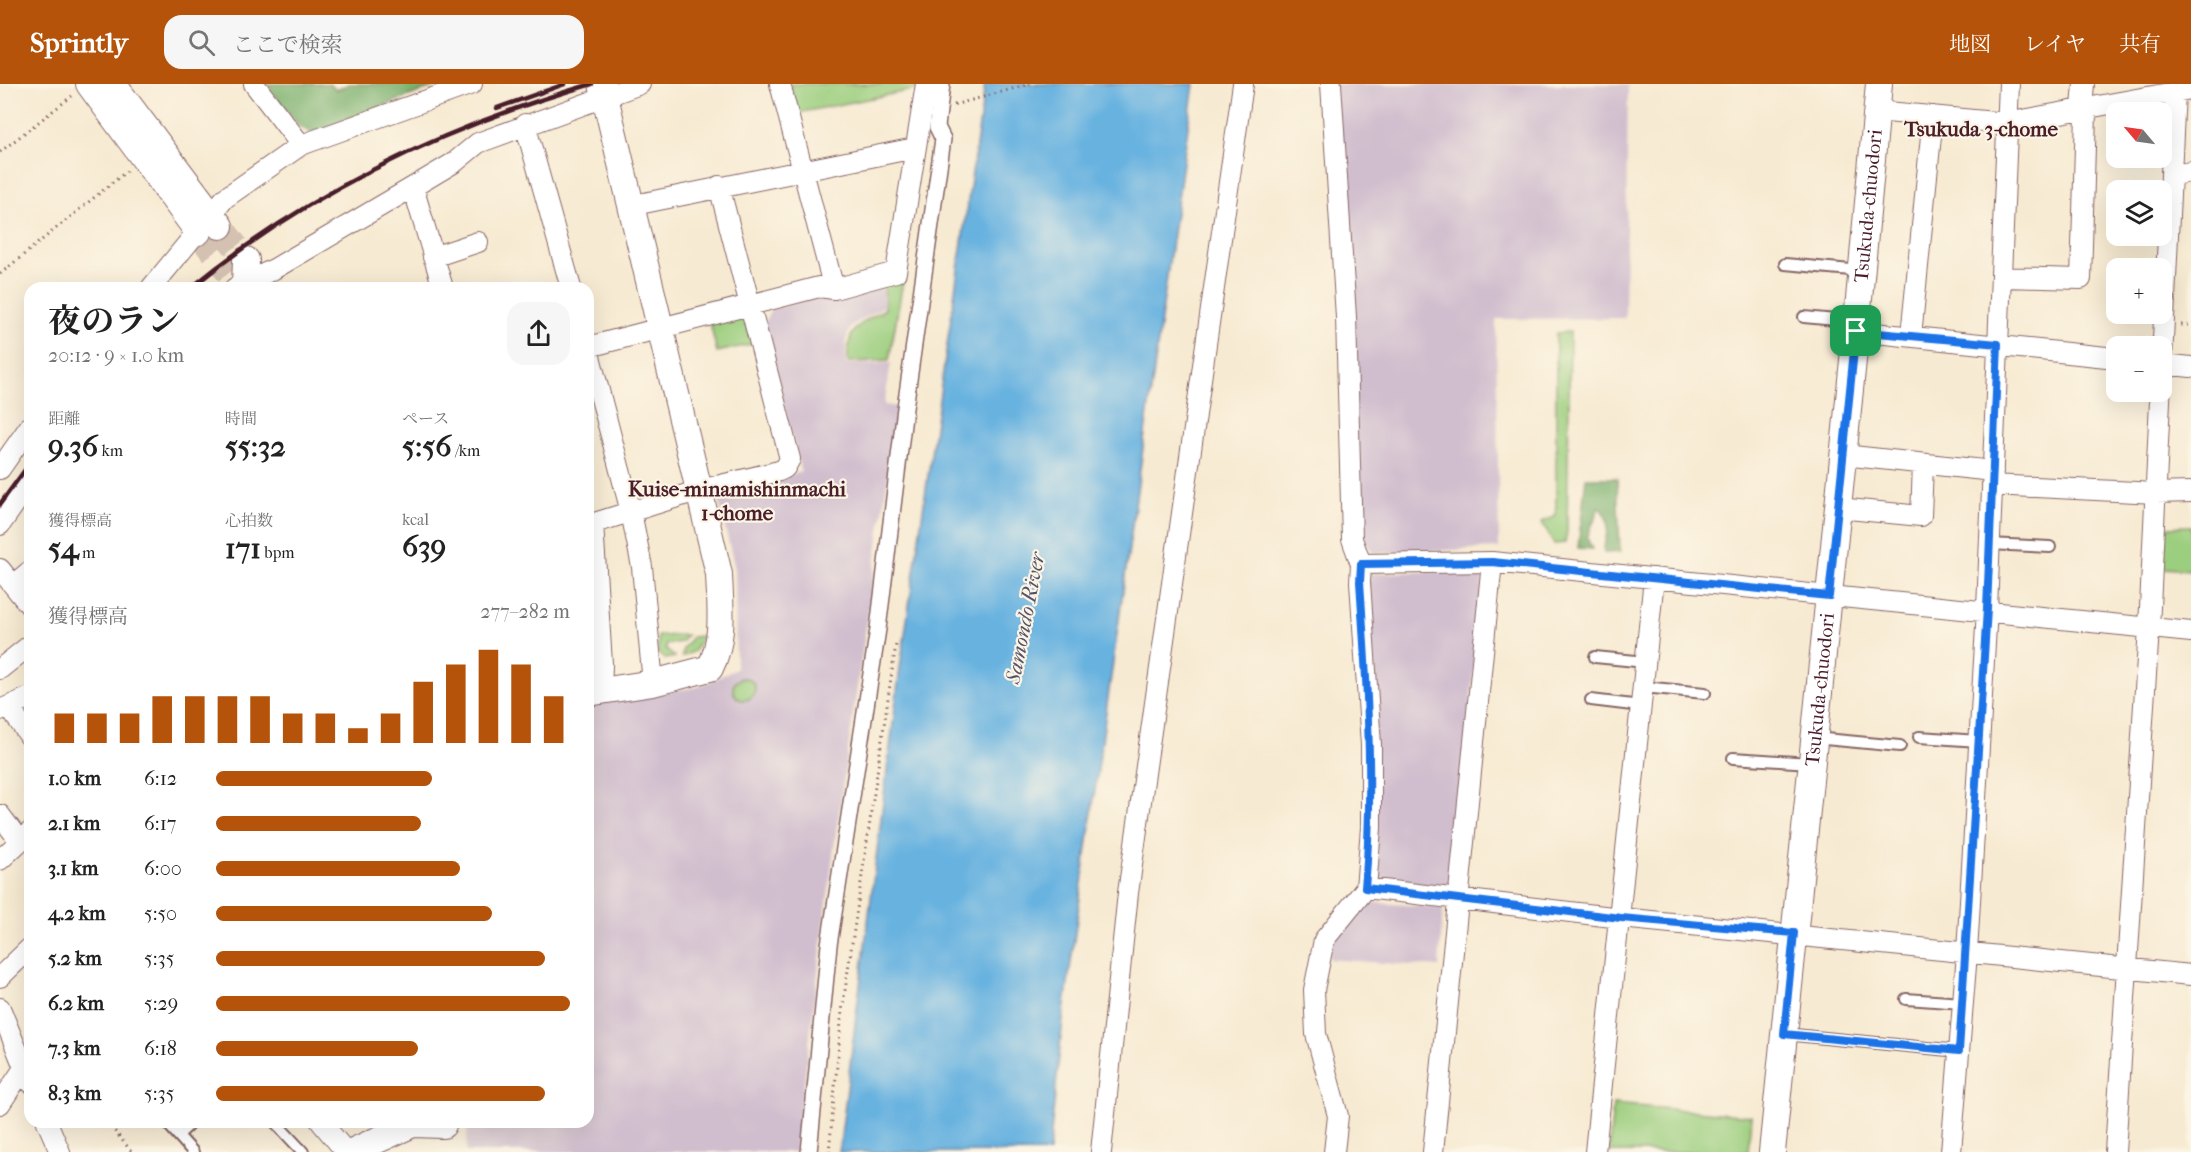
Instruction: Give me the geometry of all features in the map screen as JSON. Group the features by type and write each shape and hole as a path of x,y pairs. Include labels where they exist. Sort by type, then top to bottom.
{"street":[{"path":"113,84 210,224"},
{"path":"255,84 301,145"},
{"path":"157,282 210,224 225,198 301,145 472,84"},
{"path":"240,279 413,187 455,162 478,143 602,90 640,84"},
{"path":"780,84 834,289"},
{"path":"594,346 659,327 819,287 834,289 896,272 926,84"},
{"path":"809,1152 829,945 878,629 905,408 943,139 937,127 942,84"},
{"path":"1101,1152 1128,893 1243,84"},
{"path":"1331,84 1346,317 1352,539 1361,564 1360,582 1371,745 1371,828 1365,888 1324,940 1314,990 1316,1034 1338,1116 1334,1152"},
{"name":"Tsukuda-chuodori","path":"1772,1152 1857,326 1879,84"},
{"path":"1951,1152 1967,953 1987,609 2009,84"},
{"path":"2001,277 2081,279 2086,114 2082,108 2084,84"},
{"path":"84,87 143,158 210,224"},
{"path":"594,562 602,664 594,693 653,683 710,668 717,656 720,638 719,574 602,90"},
{"path":"1876,111 2006,123 2082,108 2149,90 2183,90 2181,174 2165,336"},
{"path":"1911,336 1933,116"},
{"path":"525,124 569,282"},
{"path":"629,206 915,148"},
{"path":"594,523 700,490 779,471 789,464 790,459 719,186"},
{"path":"413,187 441,282"},
{"path":"433,257 478,242"},
{"path":"1857,326 1911,336 2106,357"},
{"path":"2172,365 2191,367"},
{"path":"594,371 631,512 642,567 653,683"},
{"path":"2115,1152 2149,628 2160,402"},
{"path":"0,470 24,435"},
{"path":"1843,455 1923,464 1992,478 2156,493 2191,492"},
{"path":"1838,508 1921,516 1923,464"},
{"path":"0,525 24,491"},
{"path":"1361,564 1492,562 1829,596 1987,609 2191,632"},
{"path":"1433,1152 1492,562"},
{"path":"0,569 24,599"},
{"path":"13,585 24,576"},
{"path":"1595,1152 1621,918 1654,578"},
{"path":"0,669 24,650"},
{"path":"24,700 4,708 24,730"},
{"path":"0,815 24,836 0,860"},
{"path":"1365,888 1621,918 1794,933 2191,975"},
{"path":"0,977 24,954"},
{"path":"0,1008 24,1061"},
{"path":"0,1104 24,1068"},
{"path":"50,1128 60,1152"},
{"path":"326,1128 348,1152 401,1128"}],"lane":[{"path":"1785,264 1862,271"},
{"path":"1804,317 1857,326"},
{"path":"1989,544 2049,547"},
{"path":"1595,657 1646,662"},
{"path":"1591,700 1705,693"},
{"path":"1919,737 1979,741"},
{"path":"1814,738 1900,746"},
{"path":"1733,758 1811,763"},
{"path":"1906,999 1963,1003"},
{"path":"1784,1034 1959,1051"},
{"path":"172,1128 193,1152"},
{"path":"178,1135 186,1128"},
{"path":"281,1128 303,1152"}],"path":[{"path":"950,106 1030,84"},
{"path":"0,152 84,87"},
{"path":"0,274 143,158"},
{"path":"829,1152 843,1000 896,644"},
{"path":"112,1128 132,1152"}],"shaded area":[{"path":"1333,84 1628,84 1625,318 1496,319 1499,548 1374,553 1360,539"},
{"path":"882,282 884,306 851,326 846,339 846,364 891,363 884,405 898,407 836,832 795,1152 466,1152 468,1128 594,1128 594,703 698,687 736,669 735,569 718,498 801,472 764,326 771,309"},
{"path":"1484,571 1452,880 1442,890 1381,881 1374,874 1366,582 1374,573"},
{"path":"1367,902 1443,908 1439,967 1329,959 1332,938"}],"green space":[{"path":"266,84 329,84 337,90 348,84 441,84 312,133 300,127"},
{"path":"790,84 918,84 917,89 798,113"},
{"path":"904,276 889,360 848,362 849,341 852,334 861,324 885,309 884,281"},
{"path":"741,316 745,318 752,344 717,352 710,323"},
{"path":"1570,332 1567,531 1565,543 1554,544 1542,522 1556,516 1556,333"},
{"path":"1586,478 1617,478 1620,552 1604,553 1608,525 1599,507 1587,538 1592,549 1578,548"},
{"path":"2191,526 2191,570 2163,568 2166,527"},
{"path":"687,635 681,642 666,644 666,650 675,657 665,659 658,653 658,636"},
{"path":"704,636 694,651 682,657 683,649 692,637"},
{"path":"744,678 752,681 755,689 752,697 744,700 736,697 733,689 736,681"},
{"path":"1613,1104 1751,1116 1748,1152 1609,1152"}],"water":[{"name":"Samondo River","path":"985,84 1194,84 1063,1019 1049,1152 839,1152 900,668"}],"tunnel":[{"path":"220,226 246,260"},
{"path":"198,232 229,273"}],"railway":[{"path":"497,108 565,84"},
{"path":"199,282 236,253 283,222 331,192 381,166 485,120 592,84"},
{"path":"0,504 24,471"}],"district":[{"name":"Tsukuda 3-chome","path":"1981,129"},
{"name":"Kuise-minamishinmachi 1-chome","path":"737,501"}],"route":[{"path":"1856,331 1998,344 1987,609 1959,1051 1784,1034 1794,933 1621,918 1365,888 1371,828 1371,745 1360,582 1361,564 1492,562 1829,596 1856,331"}]}
